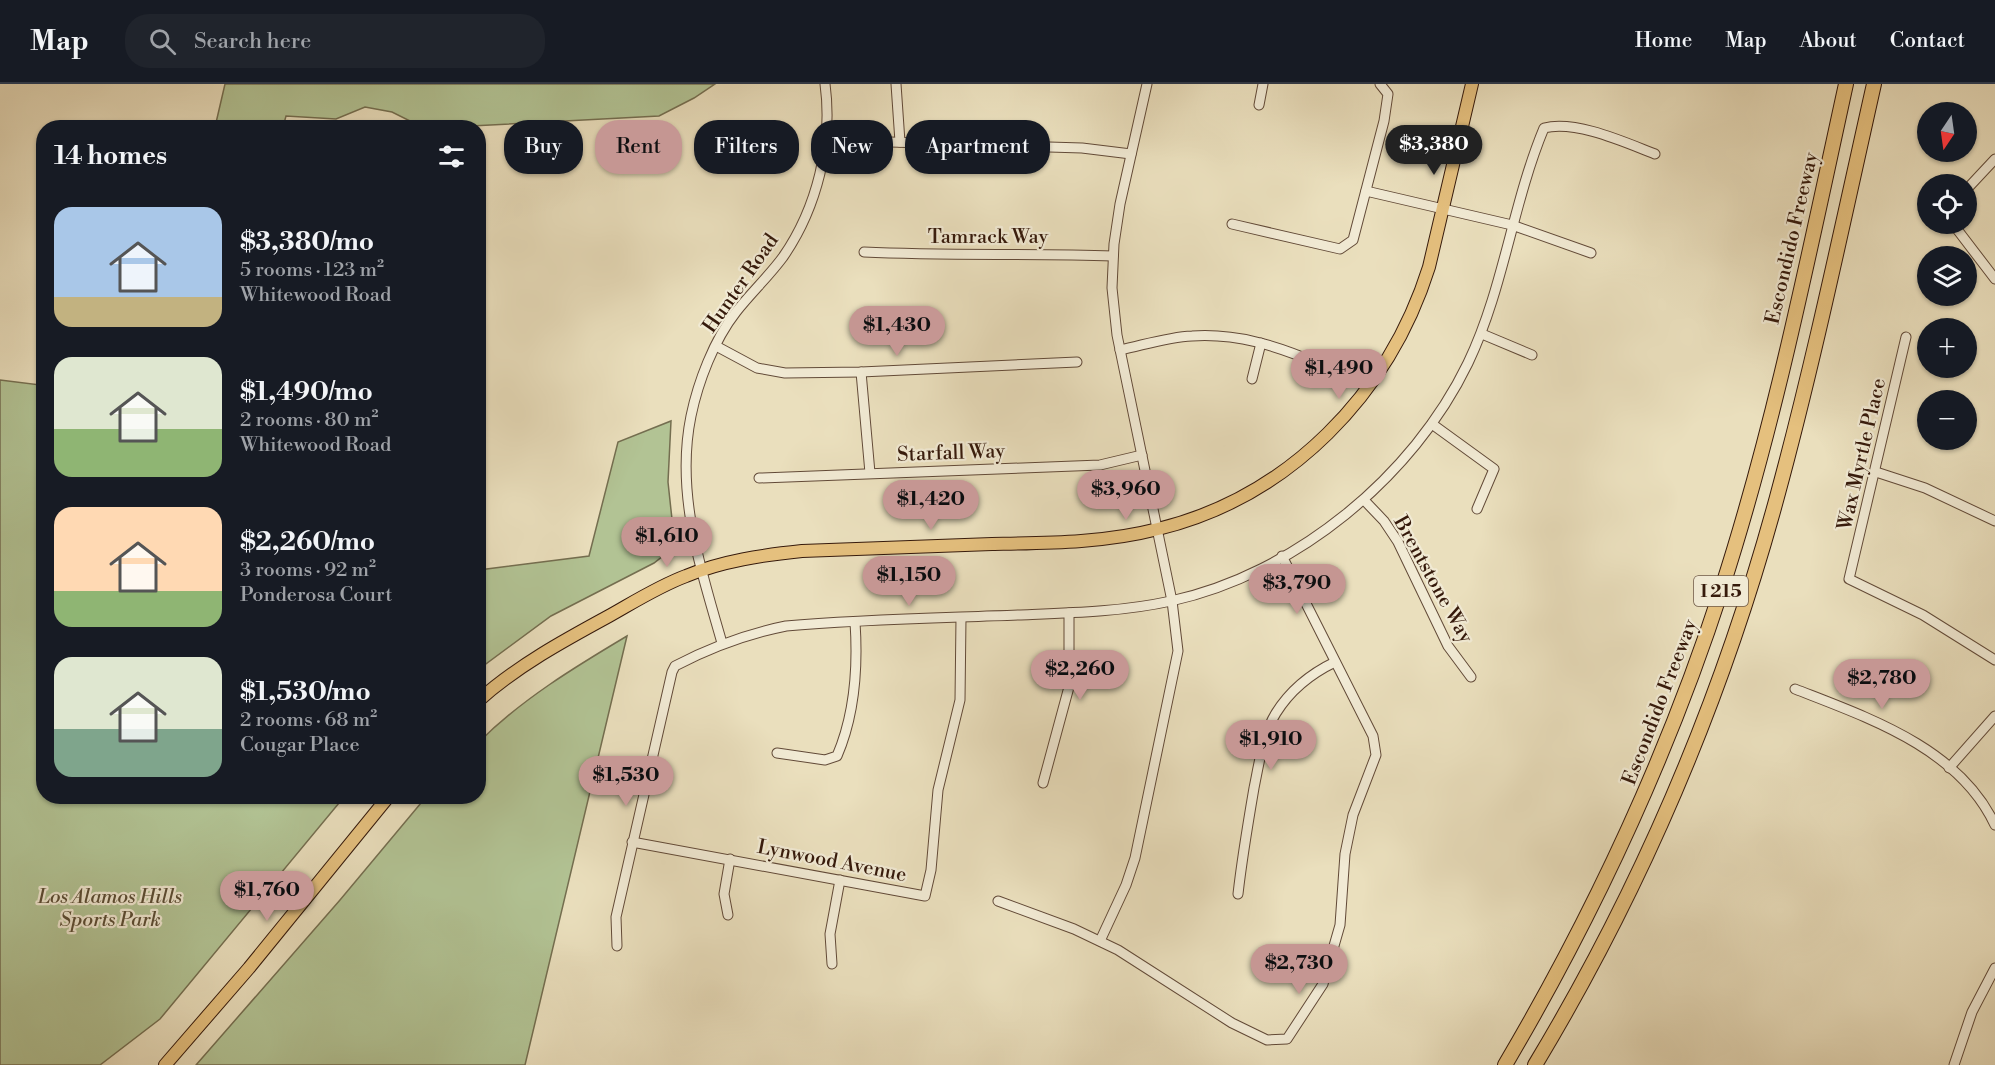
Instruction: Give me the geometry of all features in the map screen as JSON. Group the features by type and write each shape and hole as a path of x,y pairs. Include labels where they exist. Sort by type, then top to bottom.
{"highway":[{"name":"Escondido Freeway","path":"1505,1065 1573,944 1619,851 1662,754 1694,670 1722,588 1759,464 1846,84"},
{"name":"I 215","path":"1535,1065 1600,948 1653,841 1698,735 1727,657 1777,497 1874,84"}],"main road":[{"path":"486,695 560,642 667,584 703,570 767,555 802,551 1070,542 1116,538 1158,529 1201,516 1256,489 1314,448 1355,406 1383,367 1409,321 1429,267 1472,84"},
{"path":"165,1065 249,968 382,804"}],"street":[{"name":"Hunter Road","path":"825,84 826,120"},
{"path":"896,84 900,142"},
{"path":"1100,941 1126,885 1135,858 1178,651 1172,601 1120,350 1112,288 1113,256 1120,204 1147,84"},
{"path":"1258,105 1263,84"},
{"path":"1232,224 1340,249 1353,240 1384,120 1388,94 1380,84"},
{"path":"617,946 616,917 675,666 723,643 786,626 1116,610 1172,601 1225,584 1282,556 1325,530 1364,500 1398,466 1432,424 1466,367 1482,334 1512,225 1544,128 1559,124 1617,139 1654,154"},
{"path":"893,142 1082,148 1131,154"},
{"path":"1977,178 1995,159"},
{"name":"Hunter Road","path":"723,643 687,508 686,457 691,417 699,387 716,346 734,315 783,257 813,197 818,174"},
{"path":"1366,191 1512,225 1591,253"},
{"path":"1961,234 1995,279"},
{"name":"Tamrack Way","path":"864,252 1113,256"},
{"path":"1482,334 1532,355"},
{"path":"1120,350 1191,336 1226,336 1276,345 1317,363"},
{"name":"Wax Myrtle Place","path":"1906,337 1849,579 1923,615 1995,660"},
{"path":"1252,379 1261,343"},
{"path":"716,346 758,368 785,373 861,372 1077,362"},
{"path":"861,372 870,473"},
{"path":"1432,424 1494,468 1477,509"},
{"name":"Starfall Way","path":"759,478 1100,465 1142,455"},
{"path":"1876,472 1925,488 1995,521"},
{"name":"Brentstone Way","path":"1364,500 1384,521 1398,543 1448,646 1471,677"},
{"path":"999,901 1074,929 1118,950 1232,1023 1267,1040 1287,1040 1323,984 1340,925 1345,854 1353,815 1376,755 1373,736 1282,556"},
{"path":"1043,783 1069,687 1069,613"},
{"name":"Lynwood Avenue","path":"632,842 925,896 931,870 938,790 960,700 961,618"},
{"path":"777,753 825,760 837,756 844,740 854,686 857,652 855,622"},
{"path":"1238,894 1242,854 1261,755 1275,714 1294,688 1312,673 1335,662"},
{"path":"1795,689 1900,733 1949,768 1981,801 1995,825"},
{"path":"1949,768 1995,716"},
{"path":"728,915 724,894 730,859"},
{"path":"832,964 830,934 840,880"},
{"path":"1953,1065 1972,1012 1995,968"}],"green space":[{"path":"225,84 715,84 659,116 583,120 504,120 504,124 486,125 486,120 408,120 392,112 365,107 336,119 286,116 285,120 217,120"},
{"name":"Los Alamos Hills Sports Park","path":"0,380 36,384 36,804 338,804 160,1019 100,1065 0,1065"},
{"path":"671,421 668,482 674,538 668,552 654,563 551,616 486,664 486,569 589,556 618,442"},
{"path":"627,636 525,1065 196,1065 420,804 486,804 486,735 531,698"}]}
